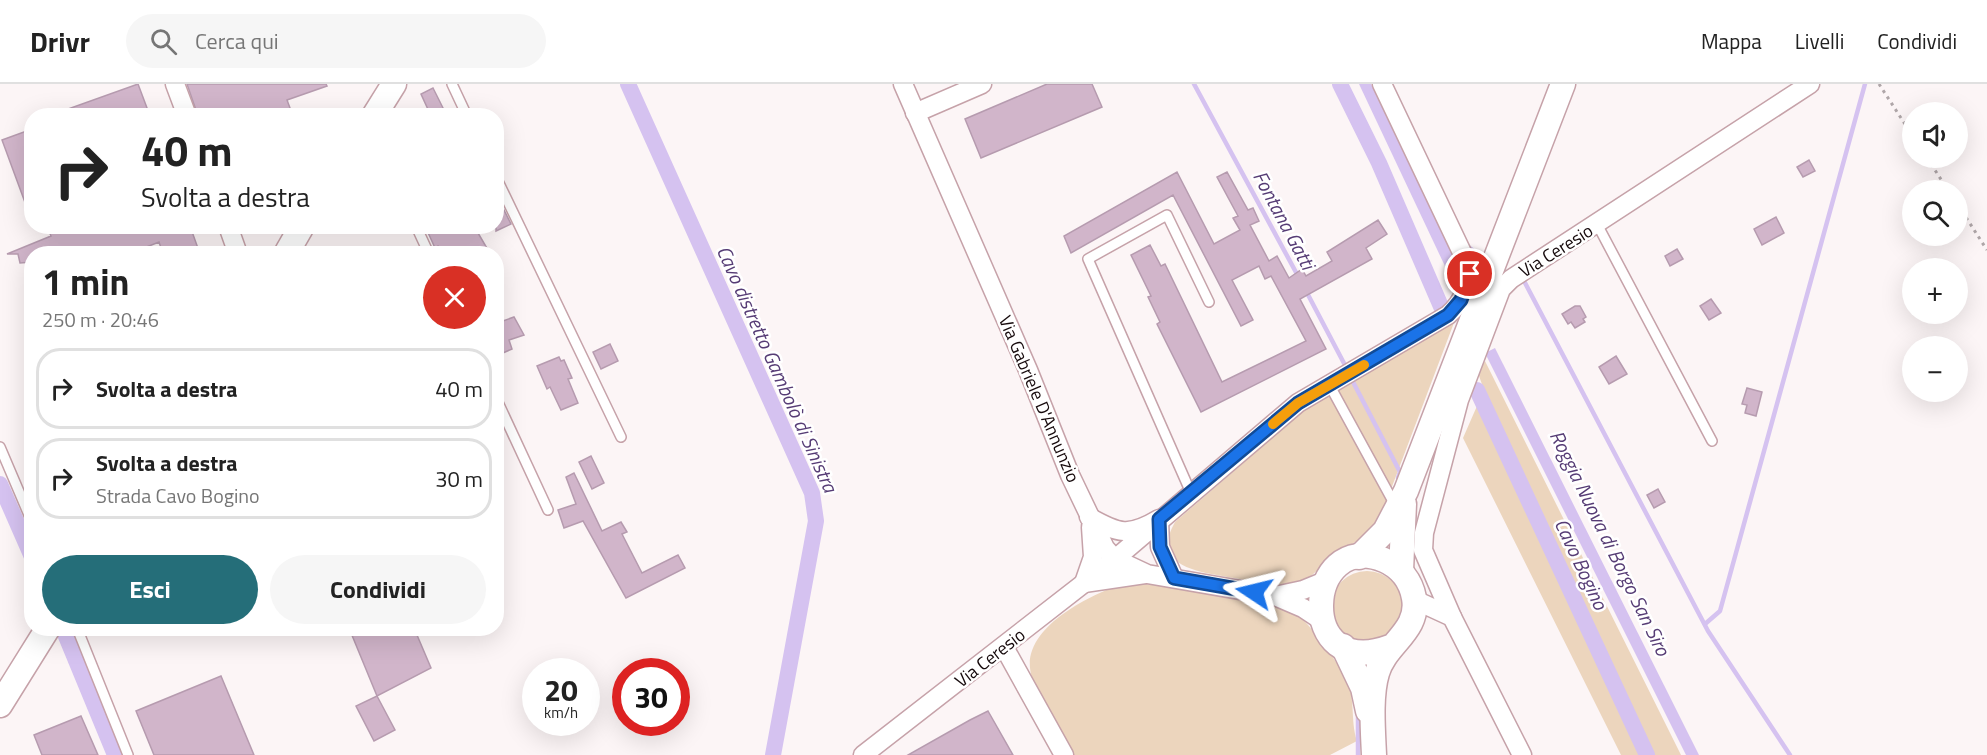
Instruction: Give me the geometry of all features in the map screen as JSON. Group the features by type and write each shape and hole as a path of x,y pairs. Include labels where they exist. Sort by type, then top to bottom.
{"main road":[{"path":"379,108 394,84"},
{"path":"1398,640 1366,653 1343,646 1330,635 1321,620 1319,600 1325,581 1339,566 1359,557 1385,531 1401,500 1563,84"},
{"path":"1401,500 1401,571"},
{"path":"1359,557 1381,559 1401,571 1410,584 1415,600 1413,618 1377,673 1372,726 1374,755"},
{"path":"0,705 43,636"},
{"path":"1343,646 1363,688 1372,726"}],"street":[{"path":"175,84 184,108"},
{"name":"Via Gabriele D'Annunzio","path":"903,84 1089,517 1099,537 1115,559 1147,574 1275,596 1303,608 1321,620"},
{"path":"915,112 982,84"},
{"path":"1089,517 1111,529 1125,532 1145,528 1191,493 1298,403 1448,315 1458,305 1469,279 1467,263 1382,84"},
{"name":"Via Ceresio","path":"1521,755 1447,615 1423,550 1424,533 1463,389 1501,289 1511,279 1810,84"},
{"path":"1089,517 1093,557 1084,583 1147,574"},
{"path":"1159,519 1160,547 1174,578"},
{"name":"Via Ceresio","path":"863,755 1115,559 1159,519"},
{"name":"Via Gabriele D'Annunzio","path":"1275,596 1304,590 1325,581"},
{"path":"1415,600 1447,615"},
{"path":"1398,640 1447,615"},
{"path":"1004,647 1064,755"}],"lane":[{"path":"452,84 463,108"},
{"path":"504,194 621,437"},
{"path":"1191,493 1088,259 1167,215 1209,302"},
{"path":"1598,224 1712,441"},
{"path":"1330,386 1401,500"},
{"path":"504,415 548,510"},
{"path":"0,447 24,503"},
{"path":"80,636 129,755"}],"path":[{"path":"1879,84 1902,120"},
{"path":"1968,220 1987,250"}],"shaded area":[{"path":"1359,84 1371,84 1462,275 1452,281"},
{"path":"1455,320 1382,513 1366,535 1335,555 1304,582 1289,586 1194,570 1174,558 1169,549 1169,537 1175,522 1306,409 1336,391 1338,384"},
{"path":"1495,348 1699,755 1686,755 1485,353"},
{"path":"1485,361 1681,755 1621,755 1463,438 1484,390 1478,373"},
{"path":"1367,571 1387,577 1397,587 1403,607 1397,627 1387,637 1367,643 1347,637 1337,627 1331,607 1337,587 1347,577"},
{"path":"1124,583 1160,585 1239,596 1283,606 1295,612 1323,643 1346,678 1351,693 1357,741 1330,755 1074,755 1036,689 1030,668 1031,653 1038,639 1063,614 1094,595"}],"building":[{"path":"138,84 147,108 71,108"},
{"path":"187,84 326,84 327,86 287,100 290,108 195,108"},
{"path":"1047,84 1092,84 1102,107 981,158 965,119"},
{"path":"433,88 443,108 427,108 421,94"},
{"path":"24,132 24,200 2,140"},
{"path":"1809,160 1815,171 1803,177 1797,167"},
{"path":"1177,172 1214,244 1240,230 1233,218 1238,216 1217,177 1227,172 1248,210 1253,208 1259,221 1250,225 1269,261 1277,256 1289,278 1302,269 1306,276 1332,261 1327,252 1378,220 1387,234 1366,248 1372,259 1300,299 1326,349 1201,412 1157,324 1160,322 1148,297 1151,296 1131,255 1150,245 1161,266 1165,264 1222,382 1306,341 1271,276 1265,279 1259,266 1232,280 1253,320 1241,326 1173,195 1071,253 1064,236"},
{"path":"504,210 511,224 504,227"},
{"path":"1776,217 1784,233 1762,245 1754,229"},
{"path":"50,234 193,234 197,246 160,246 159,242 149,246 27,246 51,236"},
{"path":"429,234 479,234 486,246 438,246 434,246"},
{"path":"24,247 24,263 20,263 18,254 7,254"},
{"path":"1677,249 1683,259 1670,266 1665,256"},
{"path":"1711,299 1721,313 1709,320 1700,306"},
{"path":"1575,306 1580,306 1586,317 1583,319 1585,322 1575,328 1571,322 1568,324 1562,314"},
{"path":"514,317 524,335 509,340 512,349 504,352 504,321"},
{"path":"610,344 618,361 601,369 593,352"},
{"path":"1616,356 1627,374 1609,384 1599,367"},
{"path":"559,357 561,361 564,360 572,378 568,379 578,403 561,410 550,387 547,389 537,366"},
{"path":"1747,388 1762,392 1756,416 1745,413 1747,405 1742,404"},
{"path":"591,456 604,483 592,489 579,462"},
{"path":"574,473 602,531 621,522 627,532 622,534 642,573 678,555 685,568 626,598 583,521 564,528 558,510 576,504 566,477"},
{"path":"1658,489 1665,502 1654,508 1647,495"},
{"path":"352,636 417,636 431,668 377,696"},
{"path":"221,676 254,755 154,755 136,711"},
{"path":"377,696 395,730 374,741 356,706"},
{"path":"988,711 1013,755 908,755 970,720"},
{"path":"81,716 98,755 42,755 34,735"}],"waterway":[{"name":"Cavo distretto Gambolò di Sinistra","path":"628,84 812,493 816,521 773,755"},
{"name":"Fontana Gatti","path":"1194,84 1298,276"},
{"name":"Cavo Bogino","path":"1340,84 1379,163 1443,311"},
{"path":"1705,624 1720,611 1865,84"},
{"path":"1467,246 1479,255"},
{"path":"1523,279 1708,631 1790,755"},
{"name":"Fontana Gatti","path":"1305,289 1347,369"},
{"name":"Fontana Gatti","path":"1352,380 1400,472 1398,478"},
{"name":"Cavo Bogino","path":"1477,390 1647,755"},
{"path":"0,484 24,539"},
{"path":"66,636 115,755"},
{"name":"Fontana Gatti","path":"1358,710 1358,755"}],"slow traffic":[{"path":"1273,424 1298,403 1364,365"}],"route":[{"path":"1254,592 1174,578 1160,547 1159,519 1298,403 1448,315 1461,300 1470,274"}],"water label":[{"name":"Roggia Nuova di Borgo San Siro","path":"1610,543"}]}
